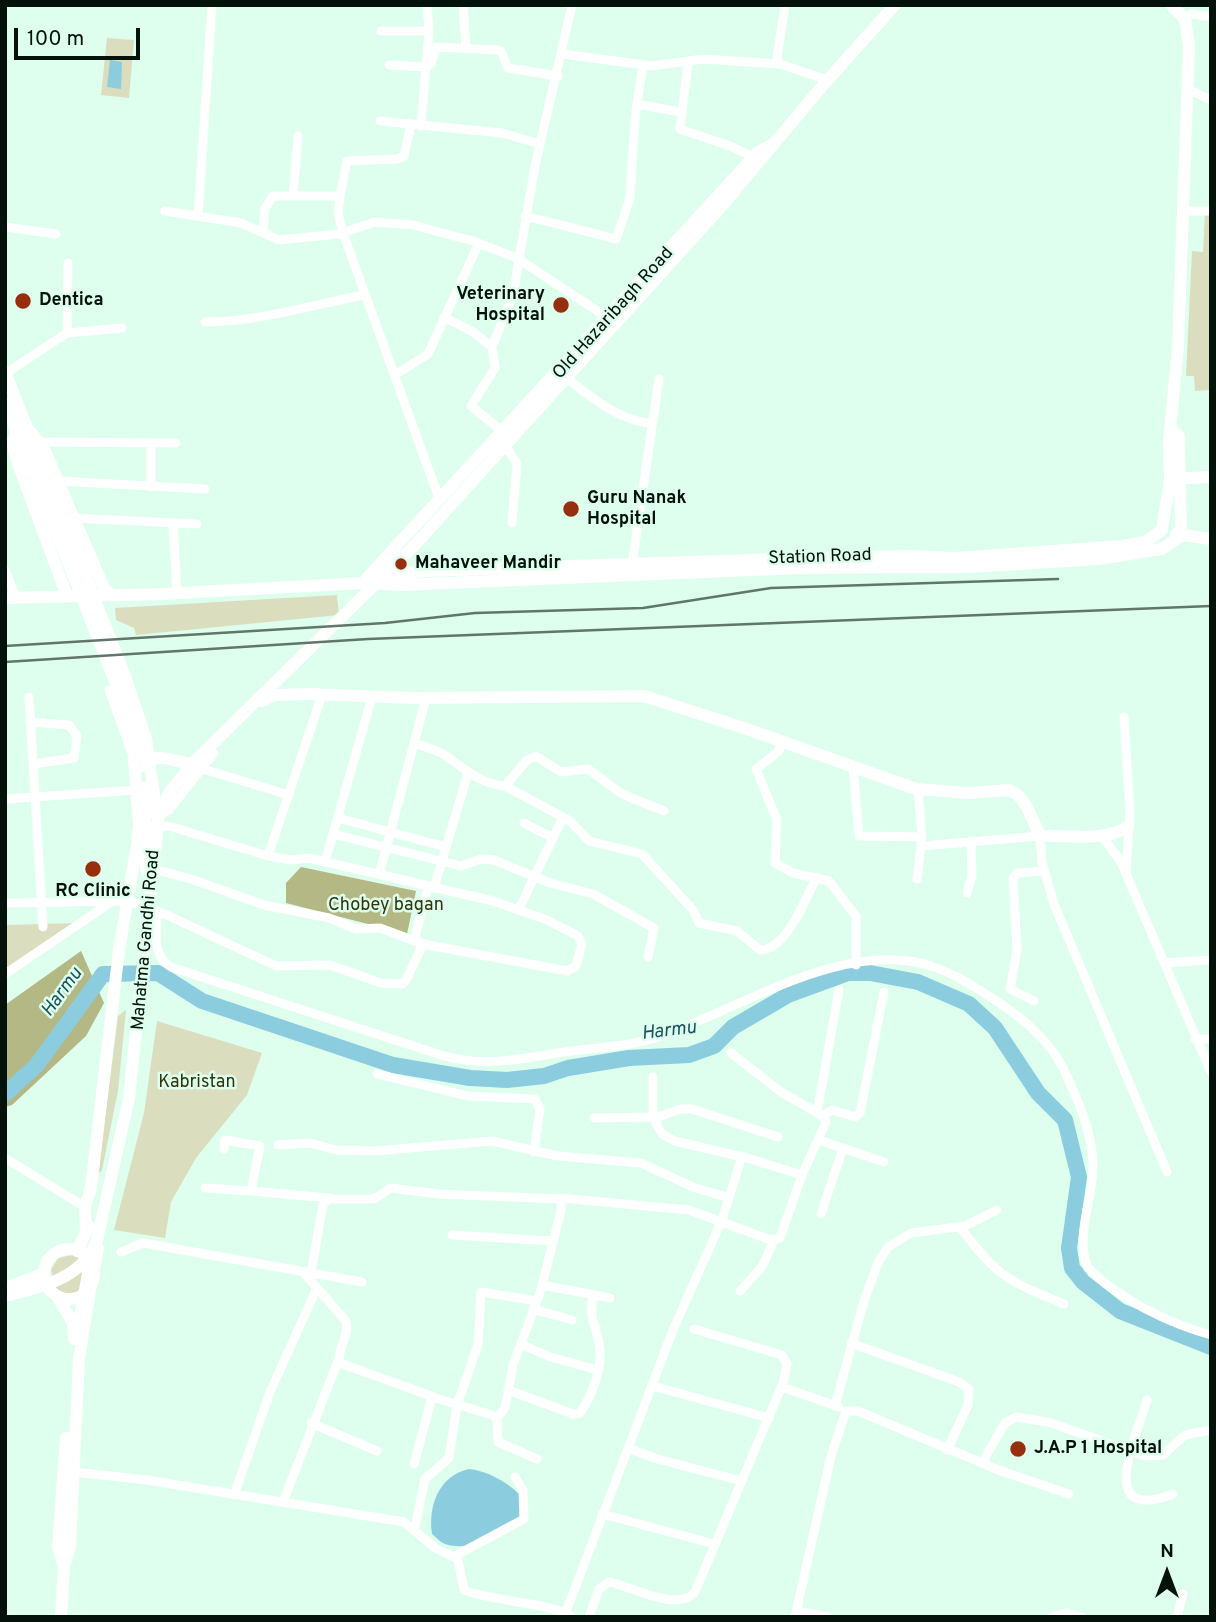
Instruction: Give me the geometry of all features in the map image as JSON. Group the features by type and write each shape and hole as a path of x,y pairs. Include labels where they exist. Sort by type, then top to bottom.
{"main road":[{"path":"384,576 721,207 827,80 895,5"},
{"path":"1171,5 1185,19 1189,45 1171,429 1179,436 1175,479 1162,530 1181,536 1211,539"},
{"path":"61,1617 75,1354 82,1301 129,1098 159,814 170,791 332,623 605,316 753,157 773,144"},
{"path":"11,598 109,593 361,591 384,576 507,448 767,159 773,144"},
{"name":"Old Hazaribagh Road","path":"384,576 459,488 761,153 773,144"},
{"name":"Mahatma Gandhi Road","path":"6,372 23,431"},
{"name":"Mahatma Gandhi Road","path":"5,402 47,480 136,735 147,800 145,888 137,1006 122,1151 86,1304 79,1359 69,1547 64,1566"},
{"path":"67,596 12,443 23,431 40,442 47,480 73,518 104,588 109,593"},
{"path":"1175,479 1211,477"},
{"path":"1175,479 1181,536"},
{"name":"Station Road","path":"384,576 871,556 956,558 1123,547 1145,542 1162,530"},
{"path":"384,576 971,567 1099,558 1162,549 1181,536"},
{"path":"86,1233 85,1207 95,1159 119,950 129,901 139,824 134,759 164,758 197,765 214,753 262,700 275,695 426,698 644,696 918,789 969,793 1009,790 1018,795 1027,807 1040,836 1102,836 1117,834 1128,827"},
{"path":"5,1292 63,1269 80,1256 88,1244 114,1156 126,1097 153,813 167,785 194,764"},
{"name":"Mahatma Gandhi Road","path":"77,1251 96,1211 114,1145 137,1006"},
{"path":"5,1302 55,1294 68,1299 92,1284 93,1267 87,1257 77,1251 66,1250 55,1254 47,1262 44,1273 55,1294 73,1323 58,1547 64,1566"},
{"path":"5,1292 61,1278 83,1264 93,1252"},
{"path":"5,1292 44,1273"}],"street":[{"path":"198,216 212,5"},
{"path":"427,5 429,31 426,67 416,125 404,156 397,159 347,161 338,214 364,295 440,501"},
{"path":"463,5 466,49"},
{"path":"503,432 471,406 495,368 492,347 513,295 525,216 572,5"},
{"path":"780,64 777,58 785,5"},
{"path":"1185,19 1191,14 1211,17"},
{"path":"381,31 429,31"},
{"path":"389,65 426,67 431,64 436,47 496,50 501,51 508,68 558,75"},
{"path":"563,54 643,65 714,60 780,64 827,80"},
{"path":"688,63 680,129 753,157"},
{"path":"525,216 616,239 630,198 637,104 643,65"},
{"path":"1188,89 1211,100"},
{"path":"637,104 680,112"},
{"path":"380,121 502,133 540,144"},
{"path":"293,196 298,136"},
{"path":"263,232 270,199 340,196"},
{"path":"164,211 241,223 279,240 343,233 375,222 399,223 479,243 517,258 605,316"},
{"path":"1183,211 1211,211"},
{"path":"5,227 56,234"},
{"path":"395,375 424,358 479,243"},
{"path":"67,333 68,263"},
{"path":"205,322 253,319 325,301 364,295"},
{"path":"444,317 473,332 492,347"},
{"path":"6,372 67,333 122,328"},
{"path":"568,379 587,395 629,418 653,423"},
{"path":"632,565 659,379"},
{"path":"40,442 176,443"},
{"path":"151,444 151,487"},
{"path":"507,448 517,464 512,523"},
{"path":"47,480 205,489"},
{"path":"73,518 197,524"},
{"path":"173,523 177,593"},
{"path":"5,570 11,598"},
{"path":"109,690 134,759"},
{"path":"268,856 322,695"},
{"path":"29,697 43,926"},
{"path":"326,862 372,697"},
{"path":"379,876 426,698"},
{"path":"1124,718 1128,827 1126,874"},
{"path":"30,722 69,725 77,736 74,758 33,764"},
{"path":"781,741 779,751 756,769 777,820 774,860 778,866 793,873 829,881 856,916 856,965"},
{"path":"414,743 440,753 468,773 490,784 505,786 563,817 589,842 642,854 693,910 699,923 737,931 760,950 767,949 782,938 817,877"},
{"path":"139,824 168,811 194,764 214,753"},
{"path":"505,786 527,760 536,756 561,772 581,769 593,771 622,794 664,811"},
{"path":"194,764 289,795"},
{"path":"853,767 859,836 922,841 1040,836 1044,871 1054,904 1167,1172"},
{"path":"5,903 129,901 157,911 276,967 330,965 391,985 402,984 406,980 419,942 431,888 442,862 468,773"},
{"path":"917,879 922,841 918,789"},
{"path":"5,799 137,790"},
{"path":"519,909 563,817"},
{"path":"338,818 446,847"},
{"path":"524,823 553,838"},
{"path":"134,865 181,876 264,905 329,918 356,929 380,928 419,942 567,971 574,969 582,944 578,936 519,909 326,862 268,856 172,827 139,824"},
{"path":"333,834 466,866 476,860 488,859 593,894 650,924 654,934 648,957"},
{"path":"1102,836 1126,874 1211,1072"},
{"path":"967,893 972,876 971,841"},
{"path":"1034,1001 1010,989 1017,950 1013,878 1017,873 1044,871"},
{"path":"5,974 113,901"},
{"path":"157,911 156,948 164,963 171,967 444,1056 480,1063 531,1060 661,1036 799,979 856,965 891,960 927,965 965,981 1018,1016 1049,1045 1061,1065 1092,1148 1091,1194 1082,1236 1088,1268 1142,1305 1182,1325 1211,1335"},
{"path":"1164,962 1211,960"},
{"path":"820,1115 839,990"},
{"path":"820,1115 832,1110 855,1116 860,1113 884,992"},
{"path":"1195,1039 1211,1039"},
{"path":"731,1053 781,1092 820,1115 826,1124 802,1175 783,1234 774,1240 762,1267 740,1291"},
{"path":"377,1074 468,1096 536,1099 540,1109 534,1152"},
{"path":"653,1077 654,1117 662,1134 675,1141 743,1156 802,1175"},
{"path":"594,1118 654,1117 680,1109 692,1109 778,1137"},
{"path":"224,1149 225,1140 260,1146 251,1191"},
{"path":"819,1140 884,1162"},
{"path":"278,1145 310,1143 336,1150 390,1151 492,1141 534,1152 632,1161 729,1198"},
{"path":"821,1214 843,1148"},
{"path":"73,1472 147,1480 398,1521 415,1528 431,1545 455,1556 460,1563 464,1590 569,1614 628,1448 698,1268 722,1220 743,1156"},
{"path":"5,1158 85,1207"},
{"path":"205,1188 376,1199 391,1188 438,1194 560,1198 683,1209 722,1220 774,1240"},
{"path":"283,1502 311,1423 338,1361 348,1325 307,1273 324,1205 330,1198"},
{"path":"537,1459 498,1442 497,1418 505,1408 521,1344 542,1284 562,1206 560,1198"},
{"path":"835,1406 851,1343 878,1263 888,1247 911,1233 960,1227 997,1210"},
{"path":"960,1227 981,1255 1006,1279 1064,1304"},
{"path":"453,1236 552,1241"},
{"path":"121,1252 143,1243 362,1282"},
{"path":"542,1284 610,1298"},
{"path":"234,1495 270,1392 317,1288"},
{"path":"415,1528 425,1479 449,1458 457,1405 478,1345 481,1292 535,1305 572,1320"},
{"path":"508,1390 577,1414 583,1410 598,1370 600,1349 590,1318 593,1296"},
{"path":"589,1617 599,1589 609,1582 676,1600 690,1597 782,1387 787,1364 782,1355 694,1329"},
{"path":"851,1343 959,1382 969,1389 968,1405 947,1450"},
{"path":"521,1344 550,1357 598,1370"},
{"path":"338,1361 432,1397 497,1418"},
{"path":"653,1386 769,1418"},
{"path":"782,1387 835,1406 858,1411 982,1464 1069,1494"},
{"path":"414,1464 432,1397"},
{"path":"1147,1400 1128,1451 1125,1473 1133,1494 1150,1500 1173,1494"},
{"path":"828,1617 796,1614 841,1418 848,1410"},
{"path":"982,1464 1005,1423 1016,1417 1048,1422 1139,1456 1163,1455 1185,1436 1211,1430"},
{"path":"311,1423 377,1451"},
{"path":"628,1448 742,1481"},
{"path":"455,1556 524,1519 523,1490 515,1477"},
{"path":"603,1514 714,1544"},
{"path":"1177,1617 1183,1594"},
{"path":"1052,1617 1067,1613 1082,1617"}],"green space":[{"path":"107,38 134,40 129,98 101,95"},
{"path":"1205,212 1211,212 1211,390 1195,391 1194,376 1186,376 1192,251 1203,252"},
{"path":"337,595 339,615 136,635 134,628 116,620 115,608"},
{"name":"Chobey bagan","path":"301,867 416,891 407,934 286,903 286,883"},
{"path":"79,923 5,970 5,925"},
{"path":"81,951 104,1003 86,1036 12,1105 5,1107 5,1005"},
{"path":"126,1010 118,1091 102,1170 98,1174 118,1016"},
{"name":"Kabristan","path":"157,1021 262,1053 247,1095 196,1158 171,1202 165,1238 114,1230 144,1113"},
{"path":"72,1255 85,1261 82,1291 68,1295 55,1288 51,1270 58,1258"}],"water":[{"path":"110,60 122,62 121,89 107,87"},
{"path":"469,1469 496,1477 519,1494 521,1520 507,1532 486,1541 464,1546 445,1544 432,1534 434,1503 443,1485 450,1478"}],"waterway":[{"name":"Harmu","path":"5,1094 36,1066 103,974 158,973 202,1001 393,1065 470,1078 507,1080 544,1076 568,1068 629,1058 689,1055 714,1046 733,1027 788,995 848,973 870,973 918,982 969,1004 995,1028 1038,1093 1065,1120 1079,1177 1069,1248 1072,1268 1083,1282 1120,1311 1211,1347"}],"railway":[{"path":"5,646 385,623 475,613 643,608 771,588 1058,579"},
{"path":"5,662 368,639 1211,606"}],"place":[{"name":"Dentica","path":"23,301"},
{"name":"Veterinary Hospital","path":"561,305"},
{"name":"Guru Nanak Hospital","path":"571,509"},
{"name":"Mahaveer Mandir","path":"401,564"},
{"name":"RC Clinic","path":"93,869"},
{"name":"J.A.P 1 Hospital","path":"1018,1449"}]}
